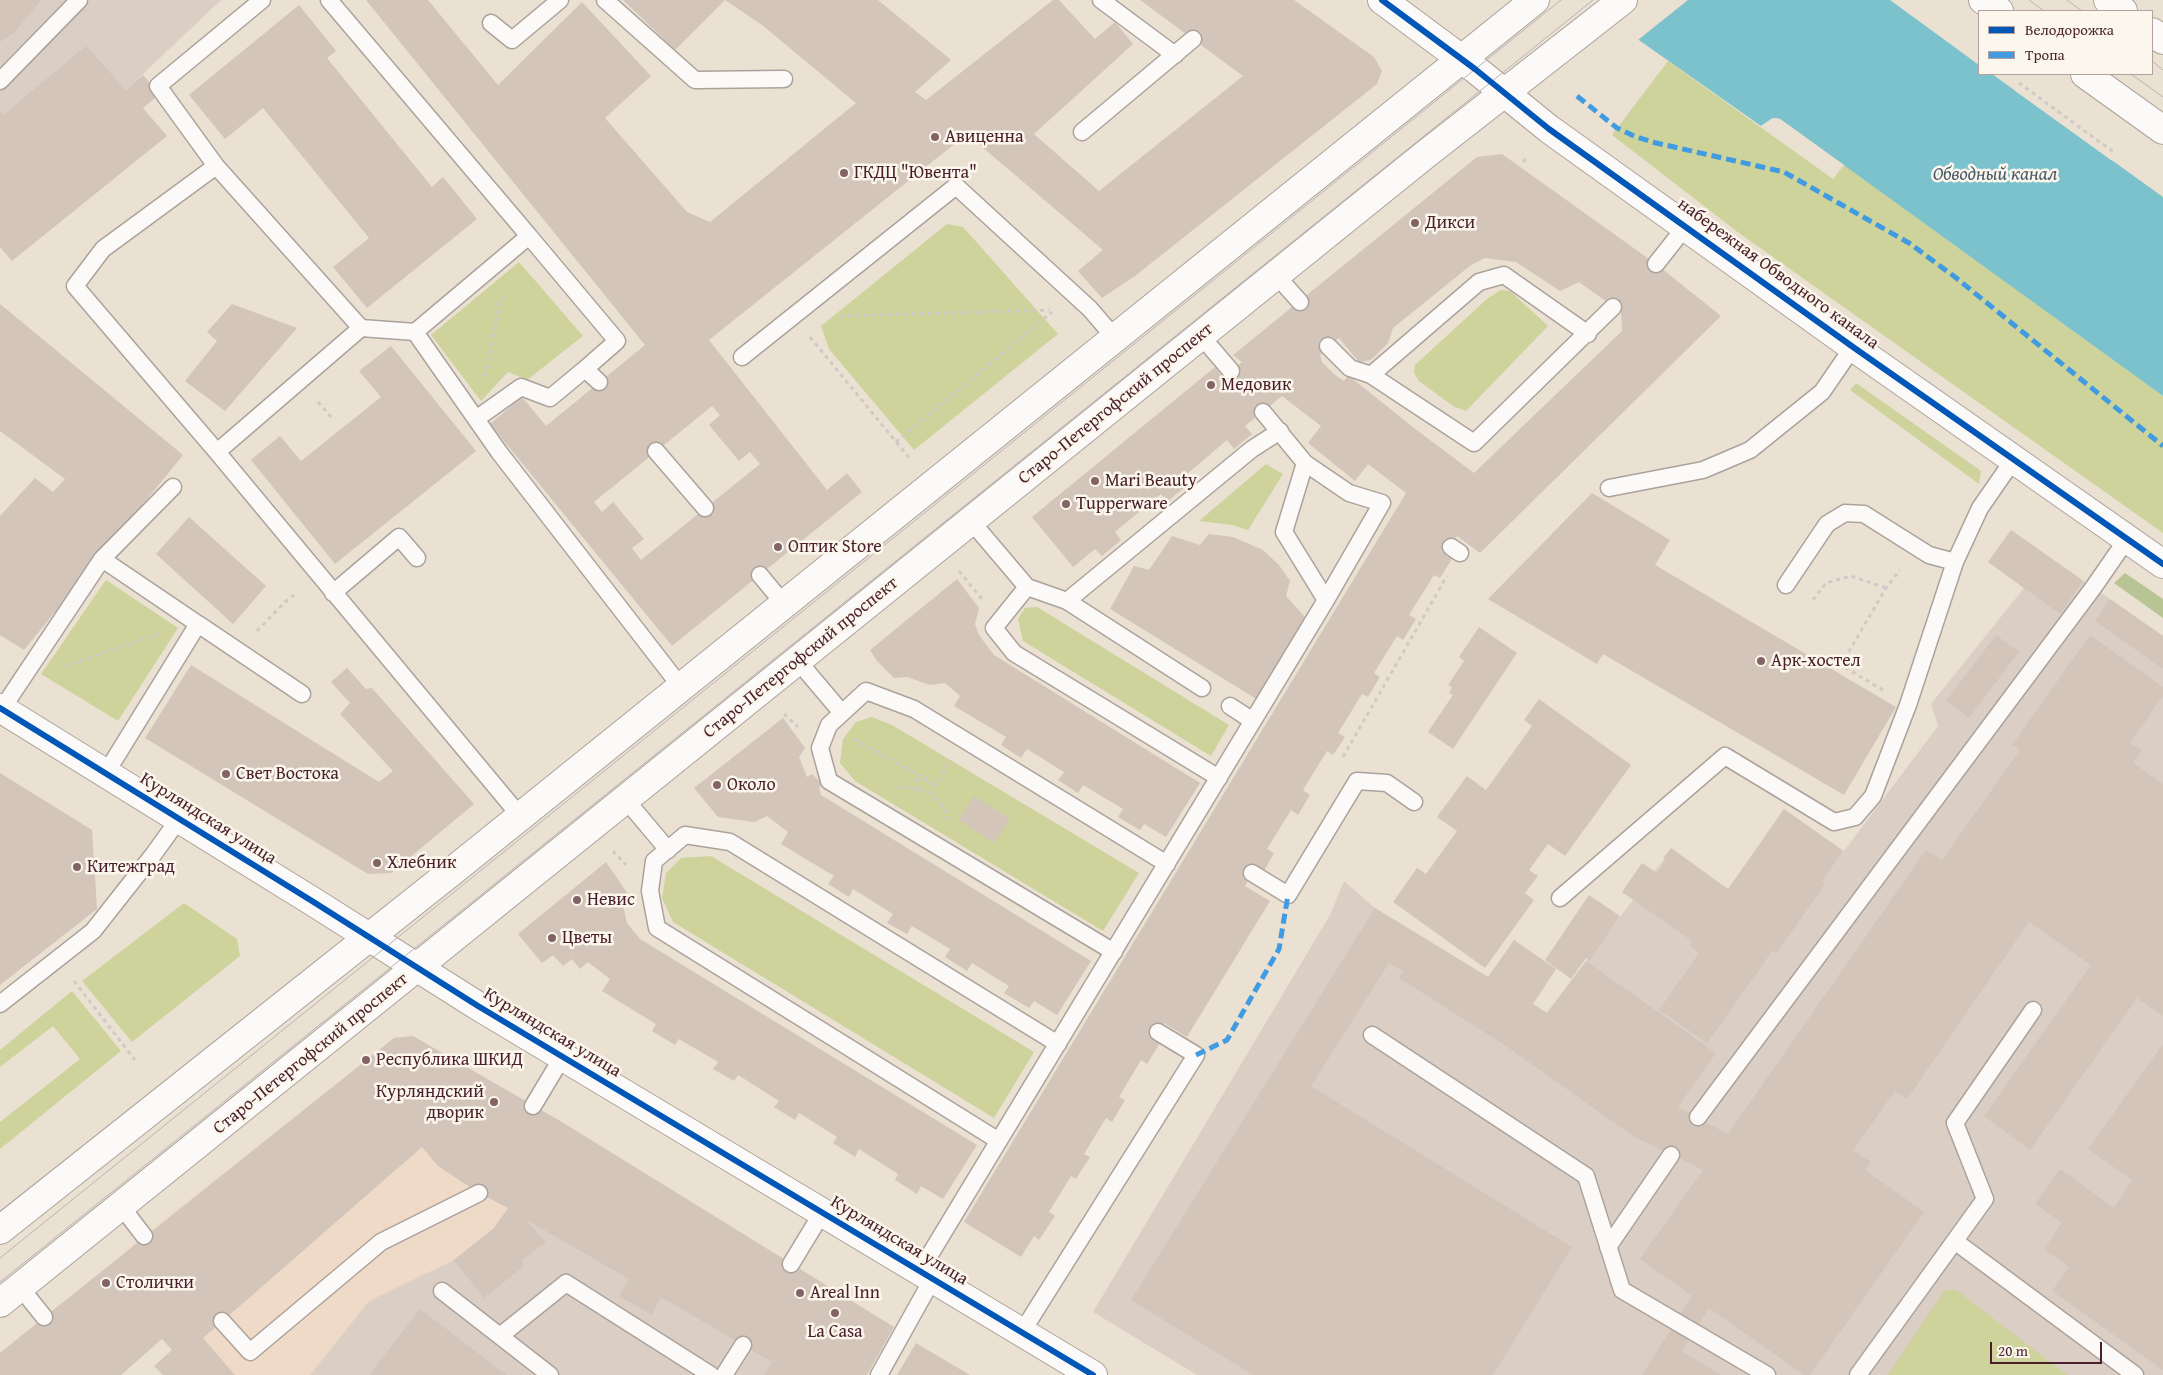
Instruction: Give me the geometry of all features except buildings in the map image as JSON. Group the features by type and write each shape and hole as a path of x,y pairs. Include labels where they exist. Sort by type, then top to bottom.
{"main road":[{"name":"набережная Обводного канала","path":"1382,0 1505,92 1549,129 1854,347 2163,564"},
{"path":"0,1230 520,816 1535,0"},
{"path":"1983,0 1997,10"},
{"path":"2108,0 2123,10"},
{"name":"Старо-Петергофский проспект","path":"10,1295 1276,275 1505,92 1614,8"},
{"path":"2086,75 2163,130"},
{"name":"Курляндская улица","path":"1,709 417,968 1093,1375"}],"lane":[{"path":"0,81 79,0"},
{"path":"262,0 158,86 216,166 361,328 415,332 529,236"},
{"path":"329,0 617,341 550,398 521,387 476,420"},
{"path":"492,23 512,40 560,0"},
{"path":"604,0 696,80 784,79"},
{"path":"1102,0 1175,55"},
{"path":"1082,132 1193,39"},
{"path":"216,166 103,250 75,286 217,452 520,816"},
{"path":"742,356 794,318 956,186 1090,309 1115,338"},
{"path":"1656,264 1686,226"},
{"path":"1276,275 1300,302"},
{"path":"1371,375 1479,282 1504,275 1588,334"},
{"path":"1328,346 1350,368 1371,375 1474,443 1614,307"},
{"path":"217,452 361,328"},
{"path":"415,332 505,460 680,687"},
{"path":"1201,336 1231,371"},
{"path":"1609,488 1703,470 1750,450 1822,392 1854,347"},
{"path":"585,369 599,382"},
{"path":"879,1375 927,1275 999,1141 1058,1044 1095,994 1114,952 1167,864 1190,836 1219,778 1382,503 1349,493 1305,463 1263,412"},
{"path":"1067,601 1252,449 1280,431"},
{"path":"656,451 705,508"},
{"path":"1560,898 1725,756 1834,822 1856,817 1873,796 1908,705 1955,562 1980,508 2014,459"},
{"path":"1305,463 1284,532 1326,600"},
{"path":"1,709 102,559 173,486"},
{"path":"1786,585 1827,524 1844,513 1864,514 1929,555 1955,562"},
{"path":"971,521 1027,587 1067,601 1202,688"},
{"path":"333,593 398,537 417,558"},
{"path":"1698,1117 2094,588 2127,539"},
{"path":"102,559 302,694"},
{"path":"760,575 784,604"},
{"path":"1027,587 994,628 1014,653 1219,778"},
{"path":"106,773 198,624"},
{"path":"798,661 842,713"},
{"path":"1114,952 829,780 820,748 829,725 866,691 914,709 1167,864"},
{"path":"1230,706 1253,720"},
{"path":"1252,873 1288,895 1357,781 1387,784 1414,802"},
{"path":"626,800 668,850"},
{"path":"0,1004 93,931 179,819"},
{"path":"999,1141 658,928 650,891 654,861 685,835 730,842 1058,1044"},
{"path":"1858,1375 1985,1200 1955,1123 2032,1010"},
{"path":"1022,1332 1196,1055 1158,1032"},
{"path":"1372,1035 1586,1176 1622,1290 1767,1375"},
{"path":"533,1106 563,1056"},
{"path":"1608,1247 1671,1155"},
{"path":"222,1321 250,1352 381,1242 479,1193"},
{"path":"121,1206 144,1236"},
{"path":"791,1264 822,1212"},
{"path":"1956,1242 2135,1375"},
{"path":"500,1336 566,1283 711,1375"},
{"path":"442,1291 550,1375"},
{"path":"10,1295 44,1317"},
{"path":"724,1375 743,1345"}],"path":[{"path":"2019,83 2115,153"},
{"path":"1523,162 1527,157"},
{"path":"476,420 500,302 542,251"},
{"path":"794,318 1054,310 896,442"},
{"path":"794,318 913,462"},
{"path":"1338,765 1456,550"},
{"path":"1908,705 1841,665 1886,588 1903,566 1929,555"},
{"path":"956,568 1000,621"},
{"path":"1812,601 1826,583 1851,576 1886,588"},
{"path":"229,644 257,631 285,602 320,577"},
{"path":"22,679 178,628 198,624"},
{"path":"829,725 936,786"},
{"path":"942,848 949,814 931,793 964,740"},
{"path":"917,790 918,775"},
{"path":"57,959 135,1060"}],"shaded area":[{"path":"0,0 221,0 126,90 0,195"},
{"path":"2011,530 2163,636 2163,1375 1197,1375 1093,1312 1330,915 1344,881 1375,908 1547,1013 1671,850 1728,891 1784,809 1844,851 1938,726 1931,704 2024,588 1988,562"},
{"path":"394,1038 508,1208 494,1228 454,1260 369,1301 310,1375 235,1375 124,1251"},
{"path":"508,1208 867,1375 310,1375 369,1301 454,1260 494,1228"}],"green space":[{"path":"1668,61 1833,179 1844,165 2163,396 2163,533 1739,233 1612,135"},
{"path":"947,224 963,227 1058,334 914,450 829,349 821,326"},
{"path":"519,262 583,336 527,380 508,372 481,401 431,335"},
{"path":"1501,290 1510,291 1548,326 1466,411 1453,406 1419,381 1414,373 1415,365 1488,298"},
{"path":"1856,383 1981,471 1979,484 1850,390"},
{"path":"1266,464 1283,474 1248,530 1232,525 1199,521"},
{"path":"2125,573 2163,599 2163,618 2114,583"},
{"path":"106,580 178,628 118,721 41,674"},
{"path":"1037,607 1229,725 1211,756 1023,641 1018,619 1025,608"},
{"path":"872,717 892,725 1139,873 1103,931 855,781 840,763 843,739 856,722"},
{"path":"711,856 1034,1052 994,1118 673,922 662,898 666,873 681,858"},
{"path":"184,903 237,939 240,956 132,1042 82,981"},
{"path":"72,991 121,1051 0,1149 0,1122 80,1059 53,1026 0,1067 0,1050"},
{"path":"1945,1290 1956,1290 2067,1375 1888,1375"}],"water":[{"name":"Обводный канал","path":"1582,0 1890,0 1978,64 1978,75 1993,75 2163,197 2163,396 1780,119 1773,118 1761,126"}],"pier":[{"path":"1582,0 1688,0 1638,40"},
{"path":"2016,88 2112,158 2111,160 2014,90"},
{"path":"1773,118 1780,119 1844,165 1842,167 1779,121 1773,120 1763,127 1761,126"}],"tram line":[{"path":"0,1258 1561,0"},
{"path":"0,1282 1593,0"},
{"path":"2029,0 2043,10"},
{"path":"2067,0 2081,10"},
{"path":"2153,62 2163,70"},
{"path":"2132,75 2163,97"}],"marked path":[{"path":"1577,96 1617,128 1634,136 1652,142 1784,172 1909,243 1955,277 2163,446"},
{"path":"1196,1055 1227,1040 1279,949 1288,895"}],"cycle path":[{"path":"1382,0 1475,69 1549,129 1853,347 2163,564"},
{"path":"0,708 478,1006 1093,1375"}],"place":[{"name":"Авиценна","path":"935,137"},
{"name":"ГКДЦ \"Ювента\"","path":"844,173"},
{"name":"Дикси","path":"1415,223"},
{"name":"Медовик","path":"1211,385"},
{"name":"Mari Beauty","path":"1095,481"},
{"name":"Tupperware","path":"1066,504"},
{"name":"Оптик Store","path":"778,547"},
{"name":"Арк-хостел","path":"1761,661"},
{"name":"Свет Востока","path":"226,774"},
{"name":"Около","path":"717,785"},
{"name":"Хлебник","path":"377,863"},
{"name":"Китежград","path":"77,867"},
{"name":"Невис","path":"577,900"},
{"name":"Цветы","path":"552,938"},
{"name":"Республика ШКИД","path":"366,1060"},
{"name":"Курляндский дворик","path":"494,1102"},
{"name":"Столички","path":"106,1283"},
{"name":"Areal Inn","path":"800,1293"},
{"name":"La Casa","path":"835,1313"}]}
